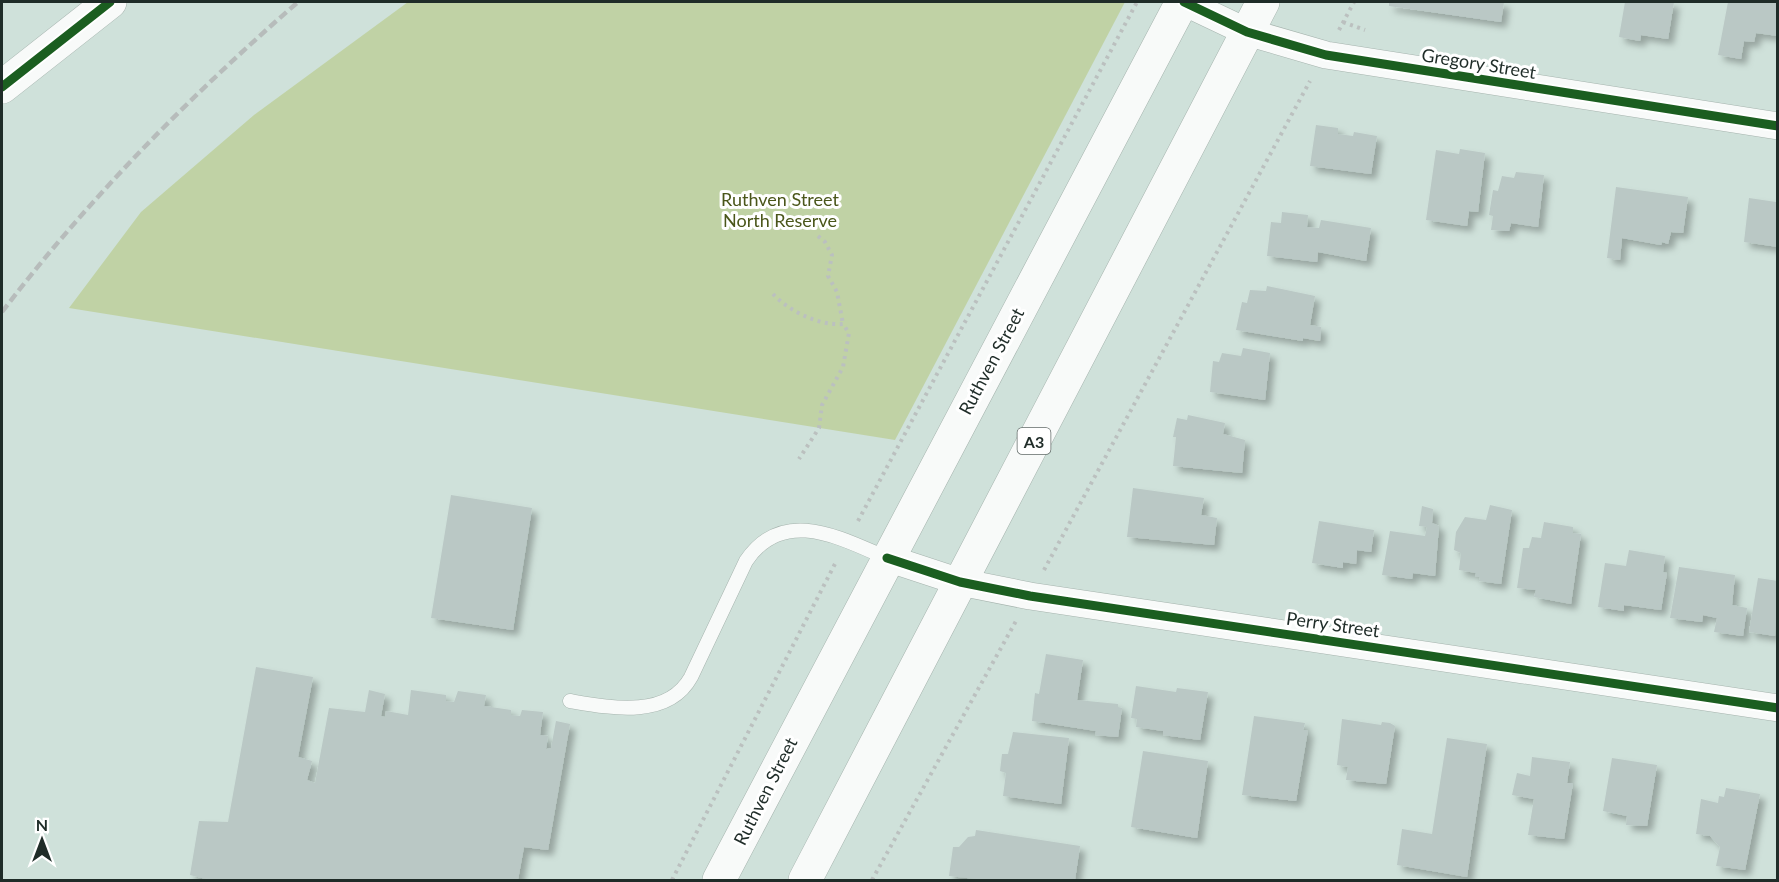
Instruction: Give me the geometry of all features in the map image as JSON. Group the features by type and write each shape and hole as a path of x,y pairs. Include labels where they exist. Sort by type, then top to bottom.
{"main road":[{"path":"2,87 110,2"},
{"name":"Ruthven Street","path":"719,880 886,558 1183,2"},
{"name":"A3","path":"805,880 1263,2"}],"street":[{"name":"Gregory Street","path":"1183,2 1247,33 1326,55 1778,126"},
{"name":"Perry Street","path":"886,558 960,582 1030,596 1778,708"}],"lane":[{"path":"570,701 604,707 655,706 675,698 685,689 753,551 771,537 799,530 825,532 886,558"}],"path":[{"path":"672,880 847,541 1137,2"},
{"path":"872,880 1030,596 1315,70 1326,55"},
{"path":"799,459 819,428 822,405 843,367 849,341 849,333 843,324 837,292 828,276 832,255 825,242 818,236"},
{"path":"773,294 782,302 816,320 833,325 843,324"}],"green space":[{"name":"Ruthven Street North Reserve","path":"408,2 1125,2 895,440 69,308 141,212 254,115"}],"building":[{"path":"1389,2 1504,2 1501,22 1389,6"},
{"path":"1625,2 1674,2 1668,39 1641,35 1640,41 1619,37"},
{"path":"1728,2 1778,2 1778,36 1756,33 1754,42 1744,41 1741,59 1718,55"},
{"path":"1316,125 1338,128 1338,134 1353,136 1354,132 1377,136 1371,174 1310,166"},
{"path":"1460,149 1485,153 1478,212 1469,211 1467,226 1426,220 1436,150 1459,154"},
{"path":"1516,172 1544,175 1538,227 1511,223 1509,231 1491,230 1493,216 1489,215 1493,190 1498,191 1502,176 1514,178"},
{"path":"1616,187 1688,197 1683,233 1671,232 1668,244 1662,242 1661,245 1622,238 1620,260 1607,258"},
{"path":"1749,198 1776,202 1778,247 1744,242"},
{"path":"1282,212 1308,215 1307,227 1319,228 1321,220 1371,228 1366,261 1318,252 1317,262 1267,256 1271,222 1281,223"},
{"path":"1267,286 1315,296 1310,325 1321,327 1320,341 1303,338 1303,341 1236,330 1242,302 1247,303 1250,290 1266,291"},
{"path":"1243,348 1270,353 1265,400 1210,392 1213,361 1219,362 1222,353 1241,356"},
{"path":"1188,415 1225,423 1223,434 1245,440 1242,473 1173,466 1176,437 1173,437 1177,418 1187,420"},
{"path":"1133,488 1204,498 1201,515 1217,518 1214,545 1127,537"},
{"path":"451,495 532,508 513,630 431,618"},
{"path":"1490,505 1512,510 1501,584 1479,581 1480,577 1475,577 1476,573 1459,570 1461,553 1454,550 1456,532 1465,517 1486,520"},
{"path":"1422,506 1433,509 1432,523 1439,526 1435,576 1413,573 1412,579 1382,575 1390,531 1425,536 1427,527 1419,526"},
{"path":"1319,521 1374,530 1371,552 1357,550 1356,564 1343,562 1343,568 1312,563"},
{"path":"1544,522 1573,527 1573,533 1581,534 1571,604 1534,597 1536,590 1517,588 1523,548 1529,548 1532,537 1541,538"},
{"path":"1629,550 1665,556 1663,572 1667,573 1661,610 1624,605 1624,611 1598,607 1605,563 1626,566"},
{"path":"1679,567 1735,575 1732,605 1747,608 1743,636 1714,632 1717,618 1703,615 1702,622 1670,618"},
{"path":"1758,578 1778,581 1775,636 1749,632"},
{"path":"1046,654 1083,660 1077,700 1118,704 1118,707 1122,708 1118,737 1095,735 1096,731 1032,721 1035,693 1039,694"},
{"path":"256,667 313,677 298,757 312,761 307,780 315,783 329,708 365,712 369,690 385,694 381,716 385,717 386,711 408,715 411,690 446,695 446,701 454,702 458,691 486,695 484,706 511,710 511,715 520,716 522,710 543,712 540,735 548,736 546,749 551,748 556,721 570,724 548,850 524,847 518,880 210,880 190,875 199,821 228,822"},
{"path":"1136,686 1176,692 1177,688 1208,692 1200,740 1163,735 1163,731 1136,727 1137,719 1131,718"},
{"path":"1254,716 1305,723 1303,730 1308,730 1296,801 1242,795"},
{"path":"1342,719 1381,725 1382,722 1390,723 1395,726 1386,784 1346,780 1348,767 1337,765"},
{"path":"1013,732 1069,738 1061,804 1003,796 1006,773 1000,771 1002,754 1008,754"},
{"path":"1447,738 1487,744 1467,877 1397,865 1402,829 1432,834"},
{"path":"1143,751 1208,761 1197,838 1131,827"},
{"path":"1532,757 1570,762 1567,783 1573,783 1564,839 1528,835 1534,799 1512,795 1517,773 1530,776"},
{"path":"1612,758 1657,765 1647,826 1626,825 1627,816 1603,811"},
{"path":"1726,788 1760,794 1745,870 1716,866 1720,847 1710,836 1696,834 1701,799 1718,803 1719,796 1724,797"},
{"path":"976,830 1080,846 1075,880 985,880 949,876 953,847 959,847 968,837 975,836"}],"railway":[{"path":"2,312 70,229 142,150 218,74 298,2"}],"cycle path":[{"path":"2,87 110,2"},
{"path":"1184,2 1247,32 1326,55 1778,126"},
{"path":"887,558 960,582 1030,596 1778,708"}]}
